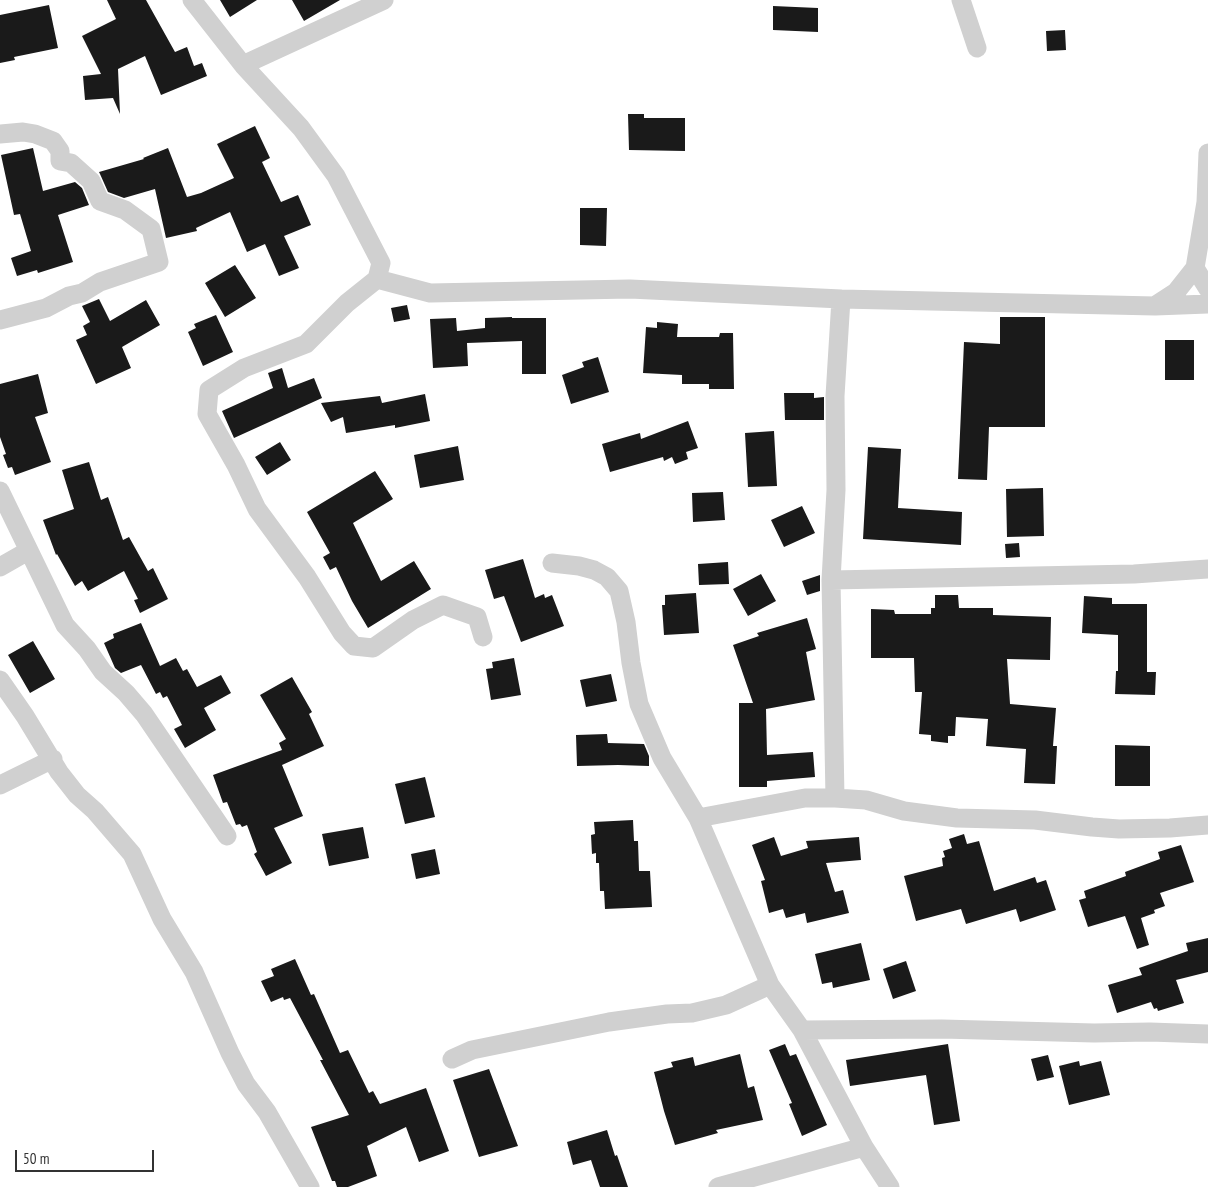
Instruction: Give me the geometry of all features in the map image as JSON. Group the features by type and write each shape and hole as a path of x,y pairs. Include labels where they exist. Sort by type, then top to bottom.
{"street":[{"path":"192,0 243,64 301,128 336,176 381,263 377,279 347,303 306,344 244,368 209,390 207,414 236,465 256,509 307,577 342,632 354,646 373,648 413,620 443,605 476,616 483,637"},
{"path":"243,64 384,0"},
{"path":"961,0 977,48"},
{"path":"0,134 23,132 35,134 53,142 60,151 60,161 72,164 91,181 100,201 125,210 151,229 159,262 100,282 82,293 69,296 46,308 0,320"},
{"path":"1155,306 1176,292 1195,268 1206,202 1208,153"},
{"path":"1195,268 1208,289"},
{"path":"377,279 430,293 630,290 841,300 1155,306 1208,304"},
{"path":"835,798 831,580 836,490 835,396 841,300"},
{"path":"0,491 65,624 87,649 103,672 126,693 144,714 227,836"},
{"path":"0,567 28,551"},
{"path":"552,563 594,570 607,576 619,591 639,704 662,758 698,818 770,985 802,1030 864,1146 890,1187"},
{"path":"831,580 1134,574 1208,569"},
{"path":"0,680 53,759 59,772 77,795 95,811 132,854 162,919 194,972 246,1084 267,1112 310,1187"},
{"path":"0,785 53,759"},
{"path":"698,818 805,798 835,798 866,800 904,811 957,818 1035,820 1092,827 1119,828 1170,828 1208,825"},
{"path":"452,1060 472,1050 609,1022 667,1014 692,1013 726,1005 770,985"},
{"path":"802,1030 942,1029 1208,1034"},
{"path":"718,1187 864,1146"}],"building":[{"path":"107,0 146,0 175,52 187,47 194,66 202,63 207,76 161,95 145,56 118,69 120,114 113,98 85,100 83,76 101,74 82,36 116,19"},
{"path":"220,0 257,0 230,17"},
{"path":"292,0 340,0 304,21"},
{"path":"49,5 58,48 14,57 15,60 0,63 0,15"},
{"path":"773,6 818,8 818,32 773,30"},
{"path":"1065,30 1066,50 1047,51 1046,31"},
{"path":"628,114 644,114 644,118 685,118 685,151 629,150"},
{"path":"255,126 270,158 262,162 281,202 298,195 311,225 284,236 299,268 279,276 265,244 247,252 230,212 196,228 197,231 166,238 155,189 124,198 108,192 99,172 144,159 168,148 187,197 201,193 234,178 217,144"},
{"path":"33,148 43,191 75,182 82,188 89,205 58,215 73,262 38,273 37,270 17,276 11,258 31,251 20,214 14,215 1,155"},
{"path":"580,208 607,208 606,246 580,245"},
{"path":"235,265 256,298 225,317 205,283"},
{"path":"99,299 110,321 146,300 160,325 122,347 131,368 96,384 76,340 87,335 83,326 90,322 82,306"},
{"path":"407,305 410,319 394,322 391,308"},
{"path":"216,315 233,352 203,366 188,332 196,328 194,324"},
{"path":"1000,317 1045,317 1045,427 989,427 987,480 958,479 964,342 1000,344"},
{"path":"456,318 457,331 485,328 485,318 546,318 546,374 522,374 522,341 467,343 468,366 433,368 430,319"},
{"path":"657,322 678,324 677,337 719,337 720,333 733,333 734,389 709,389 709,384 682,384 682,375 643,373 646,327 657,328"},
{"path":"1165,340 1194,340 1194,380 1165,380"},
{"path":"598,357 609,392 571,404 562,375 584,367 582,362"},
{"path":"282,368 288,388 314,378 322,398 234,438 222,411 273,388 268,373"},
{"path":"38,374 48,413 35,417 51,462 15,475 12,467 8,468 3,455 6,454 0,437 0,384"},
{"path":"784,393 814,393 814,398 824,397 824,420 785,420"},
{"path":"425,394 430,421 395,428 395,425 346,433 343,417 331,422 321,403 380,396 382,403"},
{"path":"688,421 698,448 686,452 688,459 675,464 672,457 664,461 663,457 610,472 602,444 640,433 641,439"},
{"path":"774,431 777,486 748,487 745,433"},
{"path":"280,442 291,460 267,475 255,457"},
{"path":"458,446 464,480 420,488 414,455"},
{"path":"868,447 901,449 898,508 962,512 961,545 863,539"},
{"path":"89,462 101,500 108,497 123,540 129,537 148,571 153,568 168,599 140,613 134,600 138,599 124,571 88,591 82,581 75,586 56,555 43,520 74,509 62,470"},
{"path":"375,471 393,499 353,523 381,581 414,561 431,589 368,628 352,601 336,567 330,570 323,557 330,553 307,512"},
{"path":"1043,488 1044,536 1007,537 1006,489"},
{"path":"723,492 725,520 693,522 692,493"},
{"path":"802,506 815,533 784,547 771,520"},
{"path":"1019,543 1020,557 1006,558 1005,544"},
{"path":"523,559 535,598 544,594 545,598 552,595 564,626 521,642 504,596 494,599 485,570"},
{"path":"728,562 729,584 699,585 698,564"},
{"path":"761,574 776,601 748,616 733,589"},
{"path":"820,575 820,591 807,595 802,581"},
{"path":"696,593 699,633 664,635 662,605 665,605 665,595"},
{"path":"935,595 958,595 959,608 993,608 993,615 1051,617 1050,660 1007,659 1010,704 1056,708 1053,746 1057,746 1055,784 1024,783 1026,749 986,746 988,719 956,717 955,736 948,736 948,743 931,741 931,735 919,734 922,692 915,692 914,658 871,658 871,609 894,610 895,614 931,614 931,608 935,608"},
{"path":"1084,596 1112,598 1112,604 1147,604 1147,672 1156,672 1155,695 1115,694 1116,671 1118,671 1118,635 1082,633"},
{"path":"807,618 816,649 806,652 815,700 766,709 767,755 813,752 815,777 767,781 767,787 739,787 739,703 753,703 733,645 759,636 757,633"},
{"path":"141,623 160,666 176,658 183,671 187,669 197,687 221,675 231,693 204,708 216,730 185,748 174,729 182,725 167,696 163,698 160,692 156,694 141,665 121,673 115,668 104,643 114,638 113,634"},
{"path":"33,641 55,679 30,693 8,655"},
{"path":"514,658 521,695 491,700 486,669 493,668 492,662"},
{"path":"611,674 617,701 586,707 580,680"},
{"path":"292,677 312,712 309,714 324,746 282,765 303,816 274,828 292,863 266,876 254,854 257,852 247,825 242,827 240,824 236,825 227,802 223,803 213,775 282,750 279,743 286,739 260,695"},
{"path":"607,734 608,743 644,744 649,756 649,766 577,766 576,735"},
{"path":"1115,745 1150,746 1150,786 1115,786"},
{"path":"425,777 435,817 405,824 395,784"},
{"path":"633,820 634,841 638,841 639,871 650,871 652,907 605,909 604,891 600,891 599,863 596,863 596,853 592,854 591,835 595,834 594,822"},
{"path":"363,827 369,858 329,866 322,834"},
{"path":"964,834 967,844 979,841 994,891 1035,877 1037,883 1046,880 1056,910 1020,922 1016,909 966,924 961,909 916,921 904,876 943,866 942,858 945,857 943,851 952,848 949,839"},
{"path":"774,837 781,856 808,848 806,841 859,837 861,860 826,863 835,892 843,890 849,913 807,923 805,913 786,918 783,909 769,913 761,881 765,880 752,845"},
{"path":"1181,845 1194,882 1160,893 1165,906 1154,910 1155,913 1141,918 1149,945 1137,949 1125,916 1088,927 1079,900 1086,898 1084,891 1126,876 1125,872 1160,859 1158,852"},
{"path":"435,849 440,874 416,879 411,854"},
{"path":"1208,938 1208,972 1176,980 1184,1003 1158,1011 1157,1008 1154,1009 1151,1002 1117,1013 1108,985 1142,975 1139,968 1188,951 1186,943"},
{"path":"861,943 870,980 833,988 832,982 822,984 815,954"},
{"path":"295,959 311,995 314,994 340,1053 348,1050 369,1093 373,1091 380,1104 426,1088 449,1151 419,1162 406,1127 367,1146 377,1176 348,1187 337,1187 335,1181 332,1181 311,1127 349,1115 320,1060 323,1060 290,998 284,1000 283,997 271,1002 261,981 274,976 271,969"},
{"path":"906,961 916,991 893,999 883,969"},
{"path":"785,1044 790,1056 796,1054 827,1125 802,1136 789,1104 792,1103 769,1050"},
{"path":"948,1044 960,1121 934,1125 926,1075 850,1086 846,1060"},
{"path":"740,1054 748,1088 754,1086 763,1120 716,1130 718,1133 675,1145 654,1072 673,1067 671,1062 693,1057 695,1066"},
{"path":"1048,1055 1054,1077 1037,1081 1031,1059"},
{"path":"1079,1061 1080,1066 1101,1061 1110,1095 1069,1105 1059,1066"},
{"path":"489,1069 518,1146 479,1157 453,1080"},
{"path":"607,1130 628,1187 600,1187 591,1160 573,1165 567,1142"}]}
